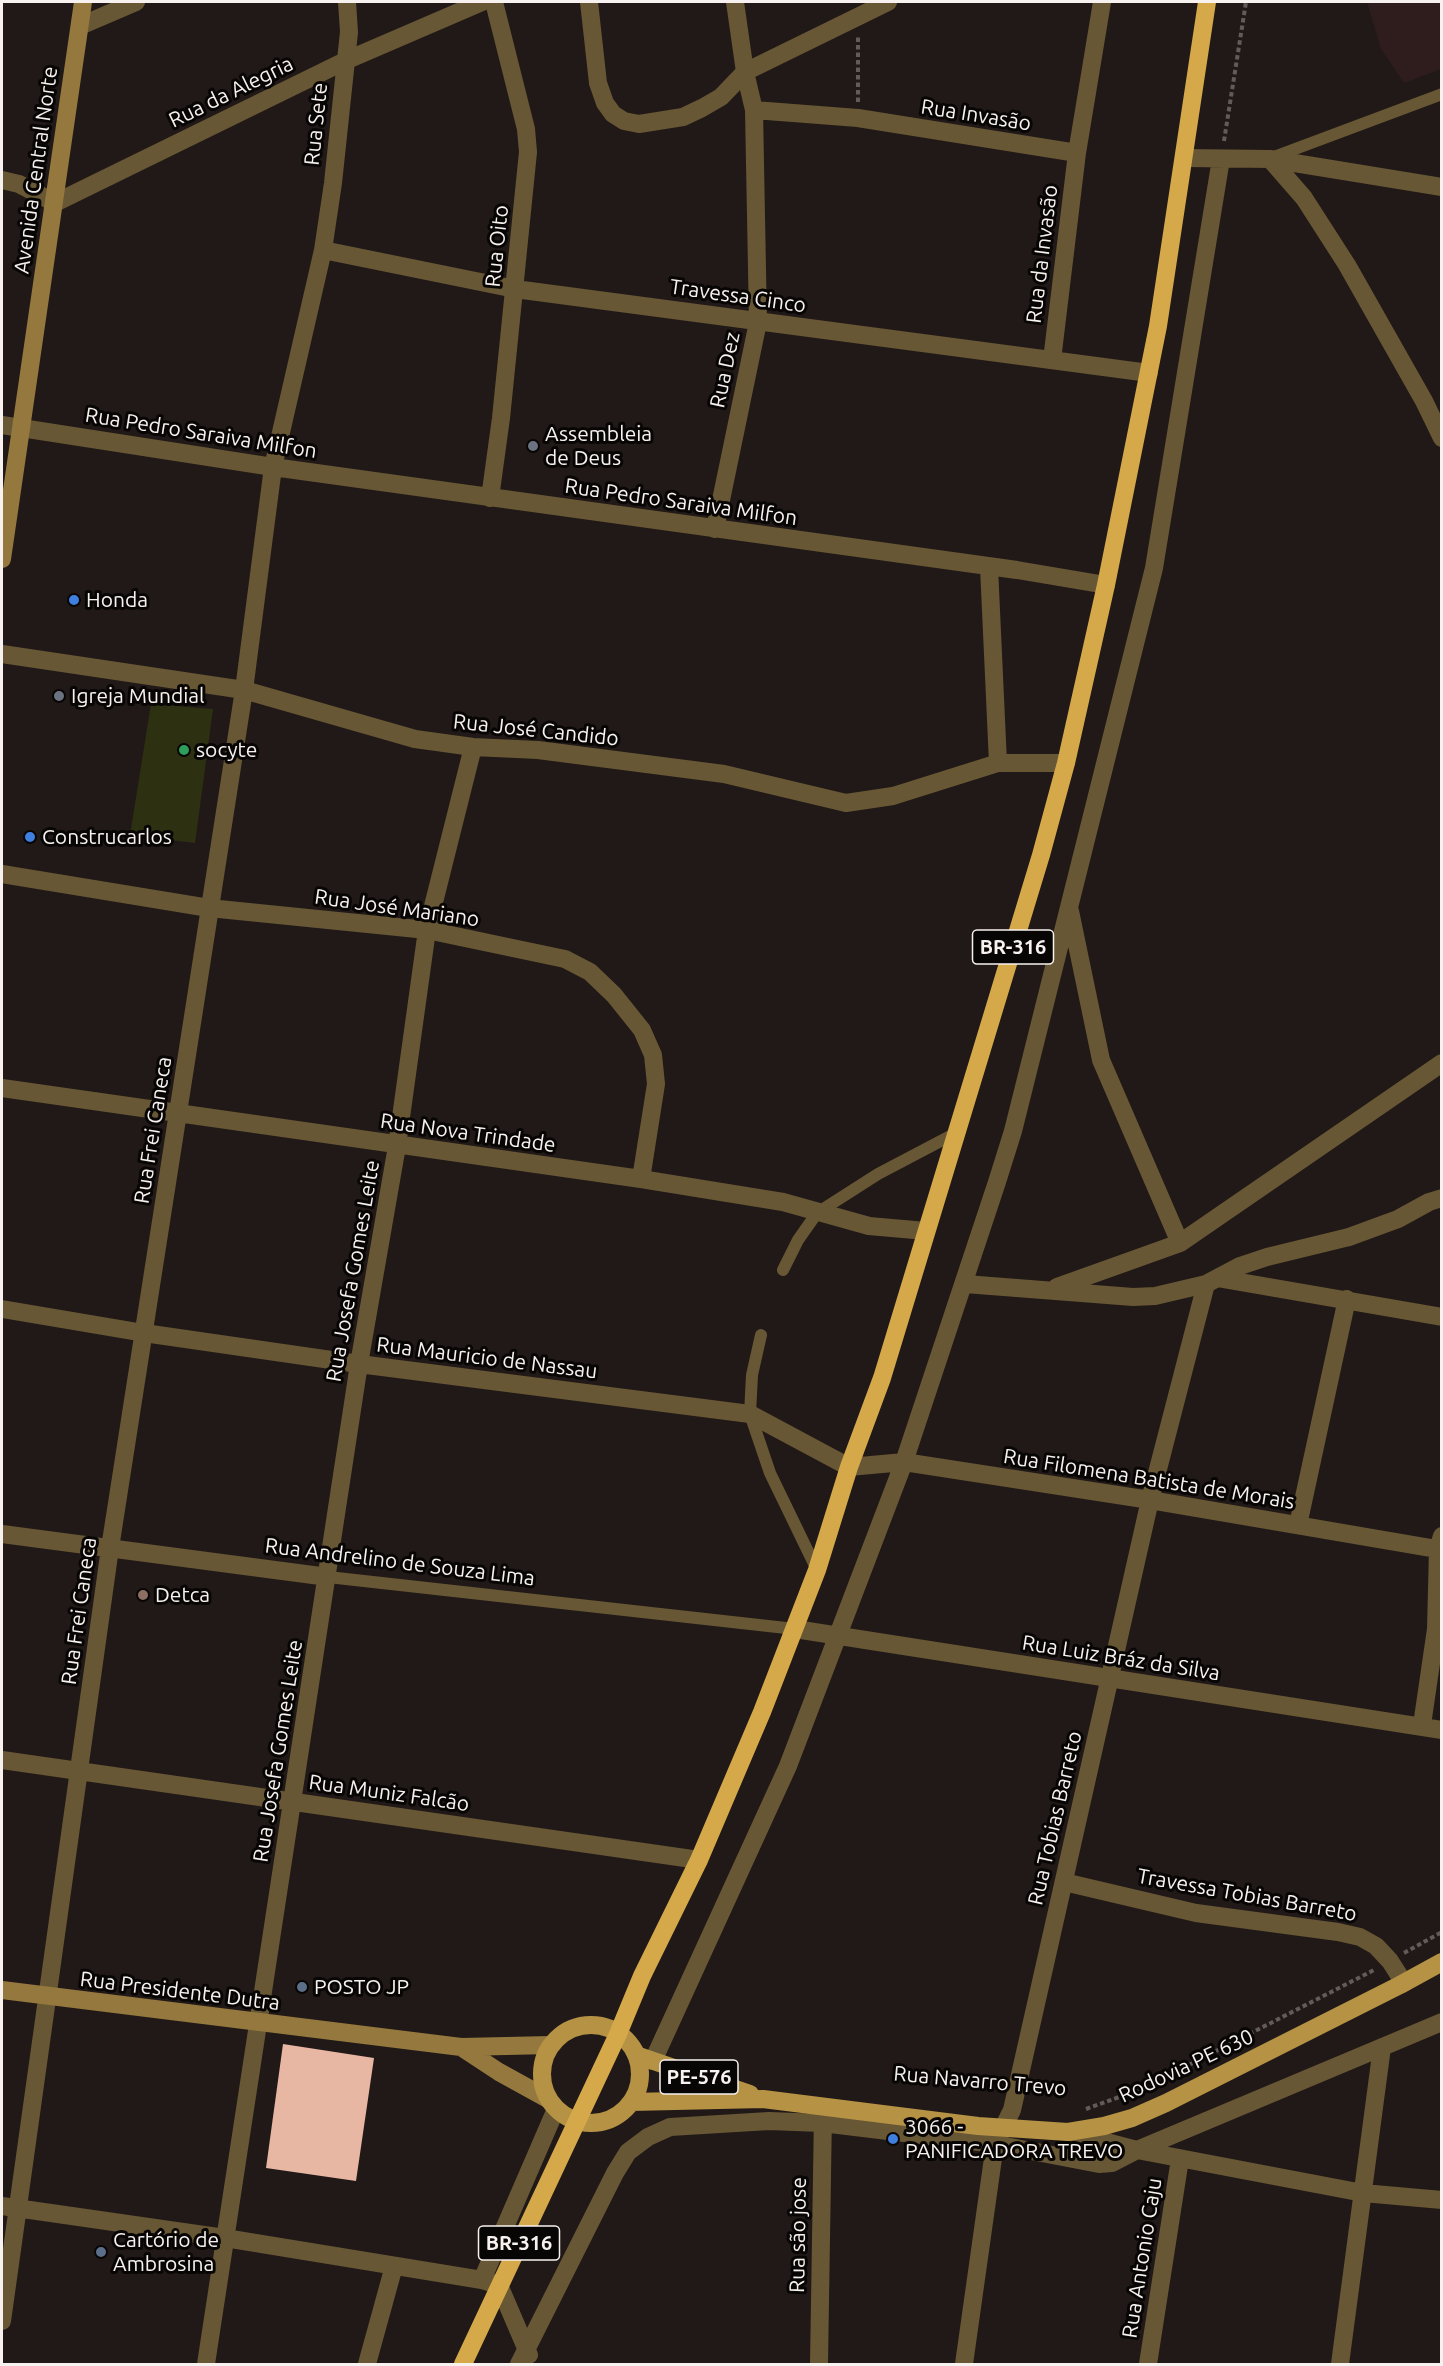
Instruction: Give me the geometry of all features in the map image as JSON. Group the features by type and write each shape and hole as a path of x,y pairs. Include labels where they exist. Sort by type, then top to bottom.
{"highway":[{"name":"BR-316","path":"463,2364 491,2283 576,2121 618,2034 642,1976 699,1860 795,1629 817,1570 849,1467 882,1378 1038,866 1066,764 1106,585 1149,373 1185,158 1207,2"}],"main road":[{"name":"Avenida Central Norte","path":"2,560 83,2"},
{"name":"Rodovia PE 630","path":"823,2114 999,2136 1068,2133 1104,2126 1132,2118 1228,2072 1442,1962"},
{"name":"Rua Presidente Dutra","path":"2,1990 461,2048 551,2045"},
{"path":"461,2048 576,2121 591,2123 605,2121 620,2114 631,2102 638,2087 640,2071 636,2055 626,2040 607,2028 583,2026 560,2036 544,2057 542,2071 543,2085 552,2104"},
{"name":"PE-576","path":"636,2055 763,2099 823,2114"},
{"name":"PE-576","path":"631,2102 763,2099"}],"street":[{"path":"80,26 136,2"},
{"name":"Rua Sete","path":"273,467 322,250 333,183 350,32 347,2"},
{"name":"Rua da Alegria","path":"55,203 345,61 482,2"},
{"name":"Rua Oito","path":"490,498 515,289 528,152 526,129 494,2"},
{"path":"589,2 598,82 605,103 612,114 624,121 639,124 683,117 721,97 745,72 888,2"},
{"path":"735,2 745,72 754,110"},
{"path":"1077,153 1102,2"},
{"name":"Rua Invasão","path":"754,110 858,117 1077,153"},
{"name":"Rua Dez","path":"715,529 758,322 754,110"},
{"name":"Rua da Invasão","path":"1052,360 1077,153"},
{"path":"1185,158 1270,159 1442,187"},
{"path":"653,2061 788,1766 836,1635 904,1462 965,1284 1013,1131 1154,568 1221,159"},
{"path":"1270,159 1304,198 1347,265 1425,401 1442,438"},
{"path":"2,180 19,184 55,203"},
{"name":"Travessa Cinco","path":"322,250 515,289 1149,373"},
{"name":"Rua Pedro Saraiva Milfon","path":"2,425 273,467 1106,585"},
{"name":"Rua Frei Caneca","path":"2,2321 10,2207 48,1997 110,1548 244,690 273,467"},
{"path":"989,567 998,763"},
{"name":"Rua José Candido","path":"2,654 244,690 415,740 473,747 538,750 724,774 796,793 846,803 893,796 998,763 1066,764"},
{"name":"Rua Josefa Gomes Leite","path":"206,2364 359,1365 397,1146 427,930 473,747"},
{"name":"Rua José Mariano","path":"2,874 209,908 427,930 565,959 590,972 614,995 642,1030 653,1055 656,1084 641,1179"},
{"path":"1069,906 1101,1060 1180,1243"},
{"path":"1051,1290 1180,1243 1442,1063"},
{"name":"Rua Nova Trindade","path":"2,1089 641,1179 783,1202 869,1226 926,1231"},
{"path":"965,1284 1133,1297 1155,1296 1212,1281 1240,1266 1267,1257 1349,1237 1398,1219 1429,1202 1442,1198"},
{"path":"1212,1281 1347,1299 1442,1317"},
{"name":"Rua Tobias Barreto","path":"964,2364 999,2136 1012,2110 1150,1500 1212,1281"},
{"path":"1298,1526 1347,1299"},
{"name":"Rua Mauricio de Nassau","path":"2,1309 359,1365 750,1414 849,1467"},
{"name":"Rua Filomena Batista de Morais","path":"849,1467 904,1462 1150,1500 1298,1526 1440,1545"},
{"name":"Rua Andrelino de Souza Lima","path":"2,1534 328,1577"},
{"path":"1422,1725 1439,1627 1440,1545"},
{"name":"Rua Luiz Bráz da Silva","path":"795,1629 1109,1680 1422,1725 1442,1730"},
{"name":"Rua Muniz Falcão","path":"2,1760 699,1860"},
{"name":"Travessa Tobias Barreto","path":"1064,1882 1196,1913 1360,1937 1376,1946 1390,1961 1404,1983"},
{"path":"999,2136 1099,2164 1112,2163 1137,2150 1442,2022"},
{"path":"1340,2364 1382,2047"},
{"path":"526,2359 491,2283 552,2104"},
{"path":"526,2359 603,2194 628,2152 648,2137 670,2127 769,2121 823,2114"},
{"name":"Rua são jose","path":"819,2364 823,2114"},
{"path":"1068,2133 1137,2150 1363,2193 1442,2200"},
{"name":"Rua Antonio Caju","path":"1148,2364 1180,2158"},
{"path":"10,2207 225,2238 491,2283"},
{"path":"367,2364 394,2266"}],"lane":[{"path":"1270,159 1442,94"},
{"path":"783,1270 798,1240 817,1213 878,1174 956,1133"},
{"path":"761,1335 752,1375 750,1414 771,1473 817,1570"},
{"name":"Rua Andrelino de Souza Lima","path":"328,1577 795,1629"}],"path":[{"path":"1221,159 1246,2"},
{"path":"858,117 859,16"},
{"name":"Rua Navarro Trevo","path":"1078,2112 1144,2088 1442,1932"}],"shaded area":[{"path":"1367,2 1441,2 1441,69 1404,83 1381,49"}],"green space":[{"path":"151,704 213,709 195,843 130,835"}],"building":[{"path":"283,2044 374,2058 356,2181 266,2168"}],"place":[{"name":"Assembleia de Deus","path":"533,446"},
{"name":"Honda","path":"74,600"},
{"name":"Igreja Mundial","path":"59,696"},
{"name":"socyte","path":"184,750"},
{"name":"Construcarlos","path":"30,837"},
{"name":"Detca","path":"143,1595"},
{"name":"POSTO JP","path":"302,1987"},
{"name":"3066 - PANIFICADORA TREVO","path":"893,2139"},
{"name":"Cartório de Ambrosina","path":"101,2252"}]}
